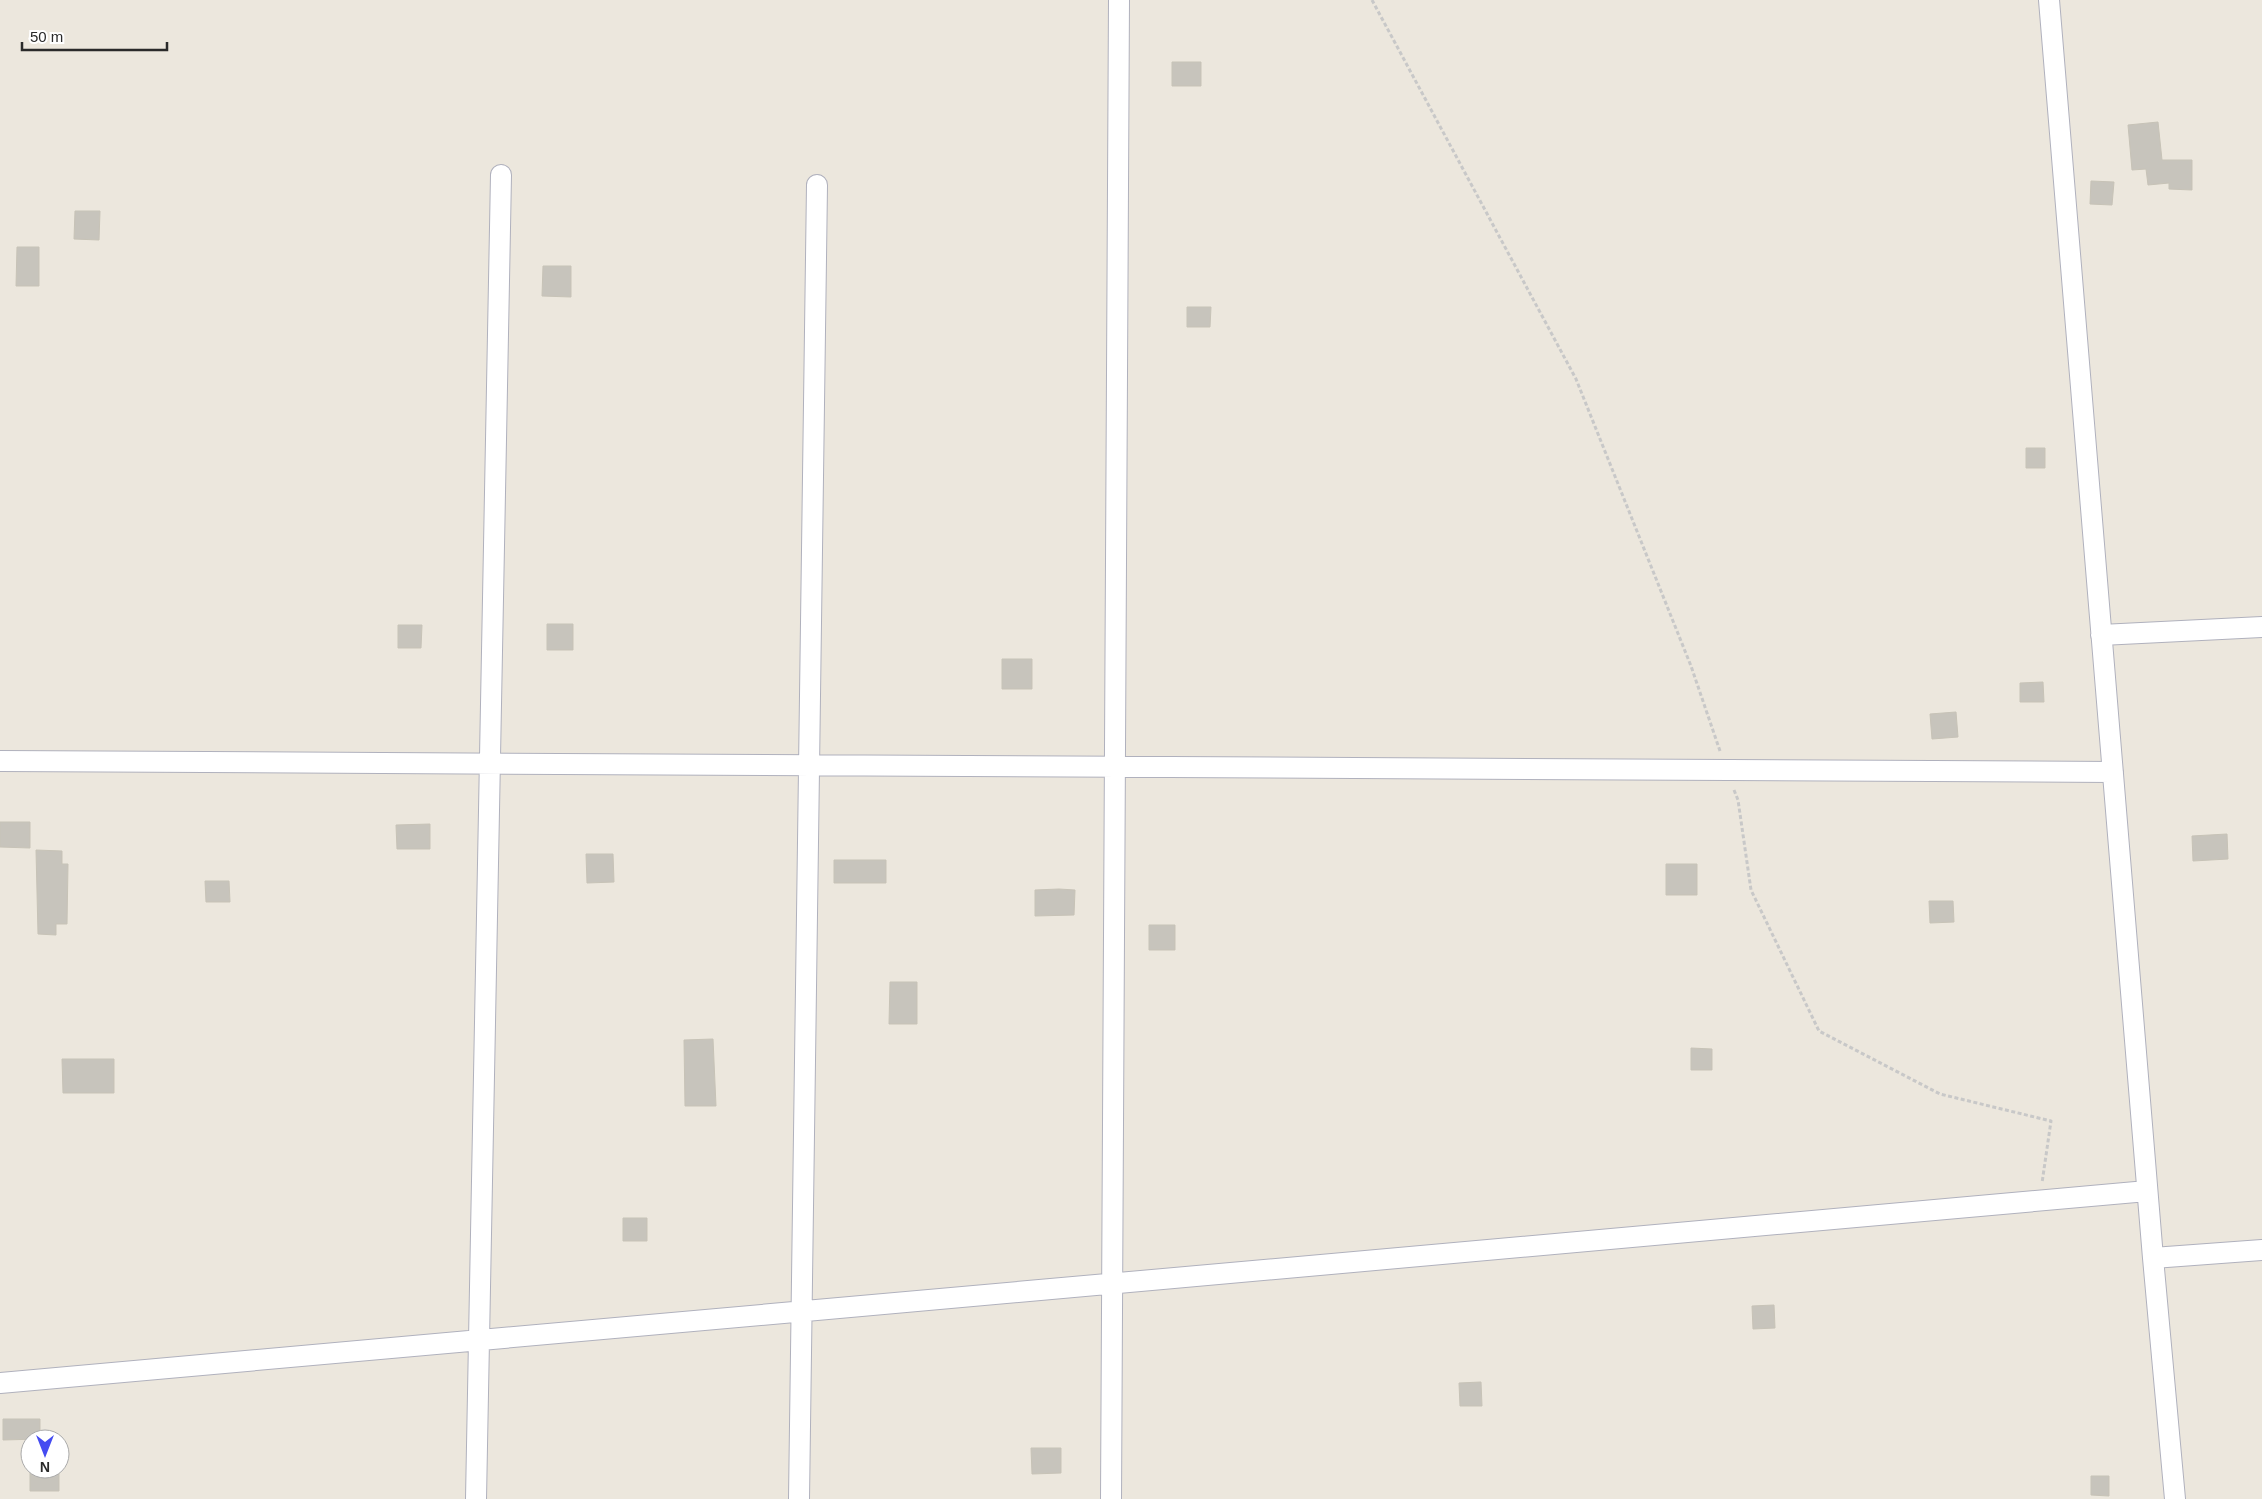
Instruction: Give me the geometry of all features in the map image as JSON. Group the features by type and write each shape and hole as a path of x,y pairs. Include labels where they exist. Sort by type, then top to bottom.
{"street":[{"path":"1111,1499 1119,0"},
{"path":"2049,0 2153,1258 2175,1499"},
{"path":"476,1499 501,175"},
{"path":"799,1499 817,185"},
{"path":"2101,635 2262,626"},
{"path":"0,761 2113,772"},
{"path":"0,1383 2148,1191"},
{"path":"2153,1258 2262,1250"}],"path":[{"path":"1372,0 1576,379 1691,666 1738,800 1751,890 1818,1031 1940,1094 2051,1121 2040,1200"}],"building":[{"path":"1172,62 1201,62 1201,86 1172,86"},
{"path":"2158,122 2162,160 2192,160 2192,190 2169,189 2169,183 2148,185 2146,169 2132,170 2128,125"},
{"path":"2091,181 2114,182 2112,205 2090,204"},
{"path":"75,211 100,211 99,240 74,239"},
{"path":"17,247 39,247 39,286 16,286"},
{"path":"543,266 571,266 571,297 542,296"},
{"path":"1187,307 1211,307 1210,327 1187,327"},
{"path":"2026,448 2045,448 2045,468 2026,468"},
{"path":"547,624 573,624 573,650 547,650"},
{"path":"398,625 422,625 421,648 398,648"},
{"path":"1002,659 1032,659 1032,689 1002,689"},
{"path":"2043,682 2044,702 2020,702 2020,683"},
{"path":"1956,712 1958,737 1932,739 1930,714"},
{"path":"0,822 30,822 30,848 0,847"},
{"path":"430,824 430,849 397,849 396,825"},
{"path":"2227,834 2228,859 2193,861 2192,836"},
{"path":"36,850 62,851 62,864 68,864 67,924 56,924 56,935 38,934"},
{"path":"586,854 613,854 614,882 587,883"},
{"path":"834,860 886,860 886,883 834,883"},
{"path":"1666,864 1697,864 1697,895 1666,895"},
{"path":"205,881 229,881 230,902 206,902"},
{"path":"1035,890 1075,890 1074,915 1035,916"},
{"path":"1929,901 1953,901 1954,922 1930,923"},
{"path":"1149,925 1175,925 1175,950 1149,950"},
{"path":"890,982 917,982 917,1024 889,1024"},
{"path":"713,1039 716,1106 685,1106 684,1040"},
{"path":"1691,1048 1712,1049 1712,1070 1691,1070"},
{"path":"62,1059 114,1059 114,1093 63,1093"},
{"path":"623,1218 647,1218 647,1241 623,1241"},
{"path":"1774,1305 1775,1328 1753,1329 1752,1306"},
{"path":"1481,1382 1482,1406 1460,1406 1459,1383"},
{"path":"3,1419 40,1419 40,1429 20,1429 20,1440 3,1440"},
{"path":"1031,1448 1061,1448 1061,1473 1032,1474"},
{"path":"2091,1476 2109,1476 2109,1496 2091,1495"},
{"path":"30,1479 59,1479 59,1491 30,1491"}]}
